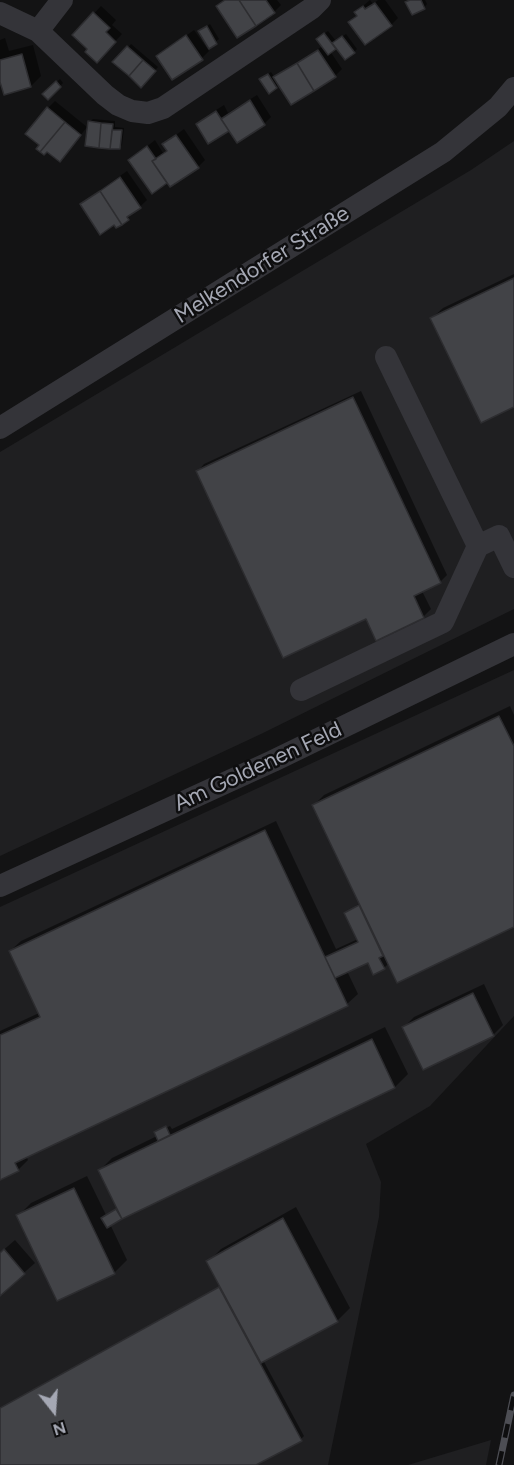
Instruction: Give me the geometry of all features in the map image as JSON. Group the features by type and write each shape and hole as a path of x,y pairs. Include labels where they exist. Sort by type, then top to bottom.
{"street":[{"path":"38,31 62,0"},
{"path":"0,13 38,31 105,95 125,108 148,113 163,108 198,86 312,8 320,0"},
{"name":"Melkendorfer Straße","path":"0,428 443,152 498,107 514,88"},
{"path":"386,357 478,546"},
{"path":"301,690 443,622 478,546 499,536 514,567"},
{"name":"Am Goldenen Feld","path":"0,886 273,761 514,644"}],"shaded area":[{"path":"514,141 514,609 261,734 0,856 0,452 471,170"},
{"path":"514,670 514,1016 430,1106 366,1144 381,1182 379,1217 328,1465 0,1465 0,907"},
{"path":"491,1440 486,1465 408,1465"}],"building":[{"path":"225,0 239,0 256,26 237,38 216,6"},
{"path":"239,0 266,0 275,13 256,26"},
{"path":"421,0 425,9 412,15 405,2"},
{"path":"375,3 392,26 365,45 348,22 357,16 354,12 363,6 365,9"},
{"path":"93,12 110,28 106,32 116,42 97,63 85,52 87,49 72,35"},
{"path":"207,26 217,44 209,49 198,31"},
{"path":"324,33 336,49 328,55 316,39"},
{"path":"186,35 203,60 172,80 156,56"},
{"path":"342,36 355,53 345,60 332,43"},
{"path":"127,46 143,60 129,76 112,62"},
{"path":"318,50 336,77 314,91 297,63"},
{"path":"22,54 31,87 4,95 0,82 0,60"},
{"path":"143,60 156,71 141,88 129,76"},
{"path":"297,63 314,91 291,105 273,77"},
{"path":"268,74 277,88 269,94 259,79"},
{"path":"56,81 61,87 48,100 42,94"},
{"path":"250,100 265,125 237,143 221,119"},
{"path":"47,107 65,122 40,152 36,149 39,145 25,134"},
{"path":"216,111 229,131 208,144 196,124"},
{"path":"88,121 101,123 99,148 85,146"},
{"path":"65,122 81,135 60,162 47,152 44,155 40,152"},
{"path":"101,123 113,124 110,149 99,148"},
{"path":"112,130 122,130 120,149 110,149"},
{"path":"176,135 199,168 170,187 152,161 167,151 162,144"},
{"path":"147,146 156,159 152,161 167,183 152,194 128,160"},
{"path":"120,177 141,208 127,217 129,220 122,225 100,191"},
{"path":"100,191 122,225 116,228 114,225 100,235 80,204"},
{"path":"514,278 514,407 481,423 430,318"},
{"path":"353,397 441,583 414,596 424,618 376,641 366,619 283,658 196,471"},
{"path":"499,716 514,746 514,927 397,983 312,805"},
{"path":"265,830 348,1006 15,1163 19,1171 0,1180 0,1035 40,1017 9,951"},
{"path":"359,905 383,956 379,958 385,969 373,975 368,963 335,978 325,957 358,942 344,913"},
{"path":"473,993 494,1036 423,1070 402,1027"},
{"path":"372,1039 395,1088 122,1219 98,1170"},
{"path":"166,1126 170,1135 158,1141 154,1132"},
{"path":"74,1188 115,1274 57,1301 16,1215"},
{"path":"116,1209 122,1219 107,1228 101,1218"},
{"path":"283,1218 338,1322 261,1363 206,1261"},
{"path":"4,1249 25,1274 0,1296 0,1253"},
{"path":"219,1287 302,1441 256,1465 0,1465 0,1408"}],"railway":[{"path":"499,1465 514,1395"}]}
